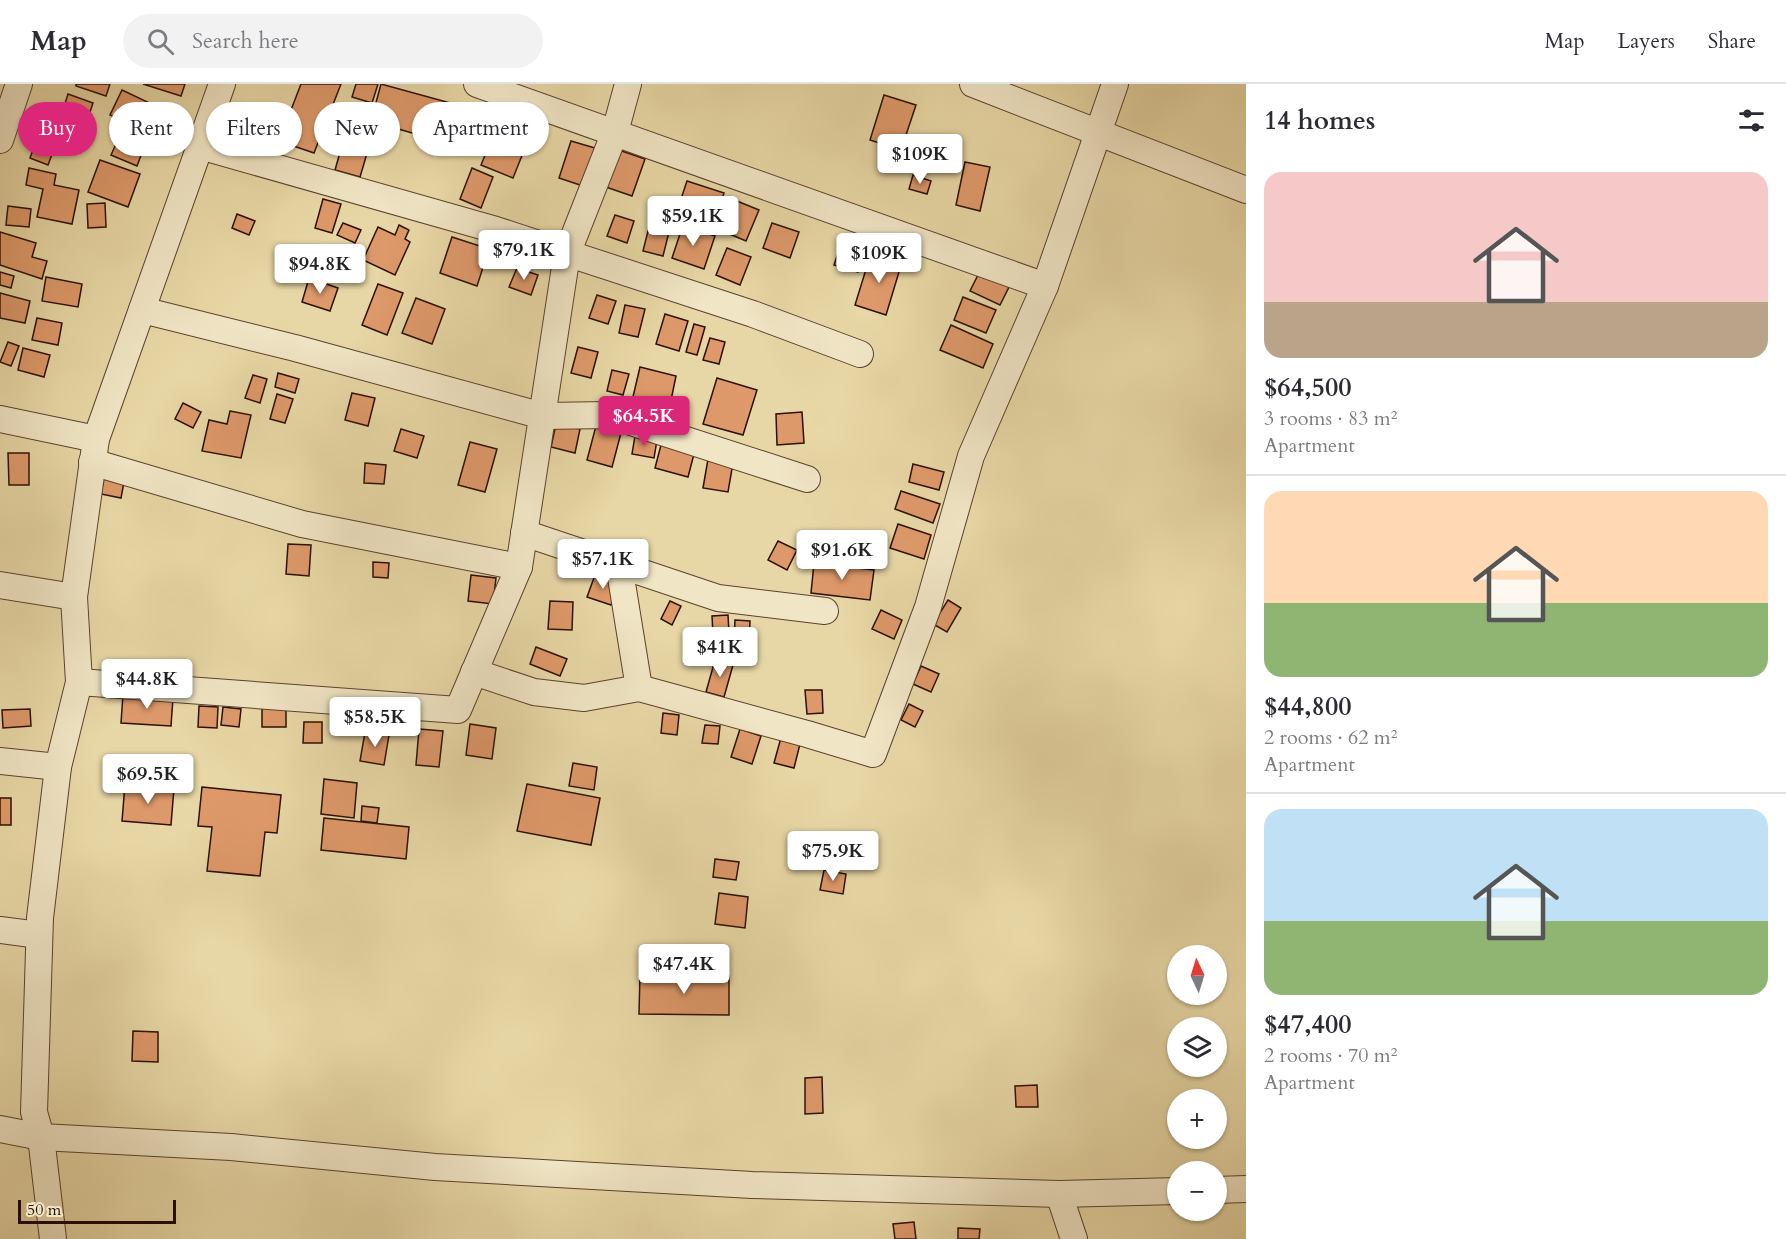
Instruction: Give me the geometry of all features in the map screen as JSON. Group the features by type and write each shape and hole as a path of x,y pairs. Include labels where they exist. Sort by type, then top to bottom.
{"street":[{"path":"0,140 19,84"},
{"path":"53,1239 41,1137 34,1112 39,935 58,767 80,681 74,597 94,451 222,84"},
{"path":"477,84 1046,286"},
{"path":"80,681 458,710 519,567 567,254 615,132 628,84"},
{"path":"973,84 1246,190"},
{"path":"474,672 534,692 584,698 639,688 873,754 928,607 971,456 1046,286 1115,84"},
{"path":"200,146 496,230 753,314 860,354"},
{"path":"142,310 306,350 543,416 609,415 807,479"},
{"path":"0,419 302,524 519,567"},
{"path":"524,533 718,598 825,610"},
{"path":"619,565 639,688"},
{"path":"0,585 74,597"},
{"path":"0,761 58,767"},
{"path":"0,930 39,935"},
{"path":"0,1129 41,1137 231,1147 435,1167 752,1185 1059,1194 1167,1191"},
{"path":"1227,1190 1246,1189"},
{"path":"1059,1194 1074,1239"}],"building":[{"path":"76,84 110,84 106,96 76,86"},
{"path":"143,84 185,84 181,96"},
{"path":"301,84 341,84 334,102 314,102 314,153 302,149 302,102 294,102"},
{"path":"356,84 378,84 372,102 352,97"},
{"path":"381,84 447,102 412,102 412,133 400,129 400,102 376,102"},
{"path":"122,90 147,102 116,102"},
{"path":"68,94 90,102 65,102"},
{"path":"884,95 916,105 901,150 870,140"},
{"path":"571,141 595,148 583,186 559,178"},
{"path":"616,149 645,159 632,196 603,186"},
{"path":"31,156 51,156 48,165 30,158"},
{"path":"113,156 141,156 137,166"},
{"path":"339,156 366,156 360,177 335,170"},
{"path":"485,156 522,156 513,178 481,165"},
{"path":"100,160 140,174 128,207 88,192"},
{"path":"965,162 990,167 980,211 956,205"},
{"path":"29,168 56,174 54,185 79,190 72,224 37,217 43,189 26,185"},
{"path":"472,168 493,177 481,208 460,199"},
{"path":"913,175 931,181 927,194 909,189"},
{"path":"687,181 724,193 712,229 675,217"},
{"path":"323,199 341,204 332,233 315,228"},
{"path":"732,199 759,210 746,241 720,230"},
{"path":"105,203 106,227 88,228 87,204"},
{"path":"8,206 31,209 29,227 6,225"},
{"path":"237,214 255,221 249,235 232,228"},
{"path":"615,215 634,221 627,243 607,236"},
{"path":"651,219 671,224 663,256 643,251"},
{"path":"343,223 361,230 355,243 337,235"},
{"path":"772,223 799,232 790,258 763,248"},
{"path":"399,225 409,230 405,239 410,242 395,275 363,260 378,227 395,235"},
{"path":"683,225 715,236 704,269 672,258"},
{"path":"0,232 36,243 32,257 47,261 42,279 0,265"},
{"path":"452,237 489,249 477,286 440,273"},
{"path":"843,238 867,245 858,272 834,265"},
{"path":"727,248 751,257 740,285 716,275"},
{"path":"871,253 902,262 886,315 855,305"},
{"path":"517,268 538,275 531,295 509,287"},
{"path":"0,272 14,276 11,288 0,285"},
{"path":"979,273 1009,287 1000,305 970,291"},
{"path":"46,277 82,284 78,307 42,301"},
{"path":"309,278 338,288 330,311 302,302"},
{"path":"378,284 403,293 387,335 362,325"},
{"path":"0,293 30,301 25,323 0,318"},
{"path":"597,295 616,301 608,324 589,318"},
{"path":"963,297 996,310 986,333 954,320"},
{"path":"416,298 445,309 432,344 402,333"},
{"path":"625,305 645,309 638,337 619,333"},
{"path":"665,314 688,321 679,351 656,344"},
{"path":"37,318 62,323 58,345 32,340"},
{"path":"694,324 705,327 697,355 686,352"},
{"path":"951,325 993,344 983,368 940,350"},
{"path":"710,338 725,342 719,364 703,360"},
{"path":"8,342 19,346 11,366 0,362"},
{"path":"578,347 598,352 591,378 571,373"},
{"path":"23,348 50,355 44,377 18,370"},
{"path":"640,367 676,376 669,410 632,401"},
{"path":"612,370 629,374 623,395 607,391"},
{"path":"278,373 299,379 295,393 275,387"},
{"path":"253,375 267,379 260,403 245,398"},
{"path":"717,378 757,390 743,435 703,424"},
{"path":"352,393 375,398 368,426 345,420"},
{"path":"277,394 293,399 285,423 270,419"},
{"path":"183,403 201,412 193,428 175,419"},
{"path":"230,411 251,415 241,458 202,451 209,420 227,424"},
{"path":"802,412 804,443 777,445 776,414"},
{"path":"556,424 580,429 575,453 551,447"},
{"path":"596,426 621,433 612,467 587,460"},
{"path":"401,429 424,436 417,458 394,451"},
{"path":"635,436 657,440 654,458 632,454"},
{"path":"470,442 497,449 485,492 458,485"},
{"path":"661,445 694,454 688,477 655,468"},
{"path":"8,453 29,453 29,485 9,485"},
{"path":"708,459 733,463 728,492 703,488"},
{"path":"365,463 386,465 384,484 364,483"},
{"path":"913,464 944,472 939,490 909,482"},
{"path":"104,478 124,482 121,498 101,494"},
{"path":"901,491 940,504 933,523 895,509"},
{"path":"898,524 931,535 924,559 890,548"},
{"path":"778,541 797,550 787,570 768,560"},
{"path":"288,544 311,545 309,576 286,574"},
{"path":"373,562 389,563 388,578 373,577"},
{"path":"814,563 874,570 870,600 811,593"},
{"path":"471,575 496,578 493,604 468,601"},
{"path":"595,575 619,583 611,605 587,597"},
{"path":"948,600 961,608 947,632 933,624"},
{"path":"550,601 573,602 572,630 548,629"},
{"path":"670,601 681,606 672,625 661,619"},
{"path":"881,610 902,620 894,639 872,629"},
{"path":"728,615 729,633 713,634 712,616"},
{"path":"735,620 750,621 749,642 734,641"},
{"path":"536,647 567,659 560,676 530,664"},
{"path":"715,660 733,665 724,697 706,692"},
{"path":"921,666 939,674 931,692 913,684"},
{"path":"805,690 822,690 823,713 807,714"},
{"path":"123,694 173,698 171,726 121,723"},
{"path":"262,703 286,703 286,727 262,727"},
{"path":"909,704 923,711 915,727 901,720"},
{"path":"199,706 218,707 217,728 198,727"},
{"path":"223,707 241,709 239,727 221,725"},
{"path":"30,709 31,726 3,728 2,710"},
{"path":"365,711 386,713 384,729 363,726"},
{"path":"663,713 679,715 677,735 661,733"},
{"path":"304,722 322,722 322,743 303,743"},
{"path":"470,724 496,728 492,759 466,755"},
{"path":"705,725 720,726 718,744 702,743"},
{"path":"419,729 443,731 439,767 416,765"},
{"path":"740,729 761,736 752,764 731,757"},
{"path":"365,732 389,735 384,765 360,761"},
{"path":"782,734 801,740 794,768 774,763"},
{"path":"573,763 597,767 594,790 569,786"},
{"path":"324,779 357,783 354,818 321,814"},
{"path":"125,784 174,788 171,825 122,821"},
{"path":"527,784 600,798 591,845 517,831"},
{"path":"202,787 281,795 277,833 265,832 260,876 207,871 212,827 198,826"},
{"path":"0,798 11,798 11,825 0,825"},
{"path":"362,806 379,808 377,823 361,821"},
{"path":"324,818 409,827 406,859 321,850"},
{"path":"715,859 739,862 736,880 713,877"},
{"path":"824,870 846,874 843,894 820,890"},
{"path":"719,893 748,897 745,928 715,924"},
{"path":"640,974 729,976 729,1015 639,1014"},
{"path":"133,1031 158,1032 158,1062 132,1061"},
{"path":"822,1077 823,1113 805,1114 805,1078"},
{"path":"1037,1085 1038,1107 1016,1107 1015,1086"},
{"path":"914,1222 916,1239 895,1239 893,1224"},
{"path":"958,1228 980,1229 979,1239 958,1239"}]}
